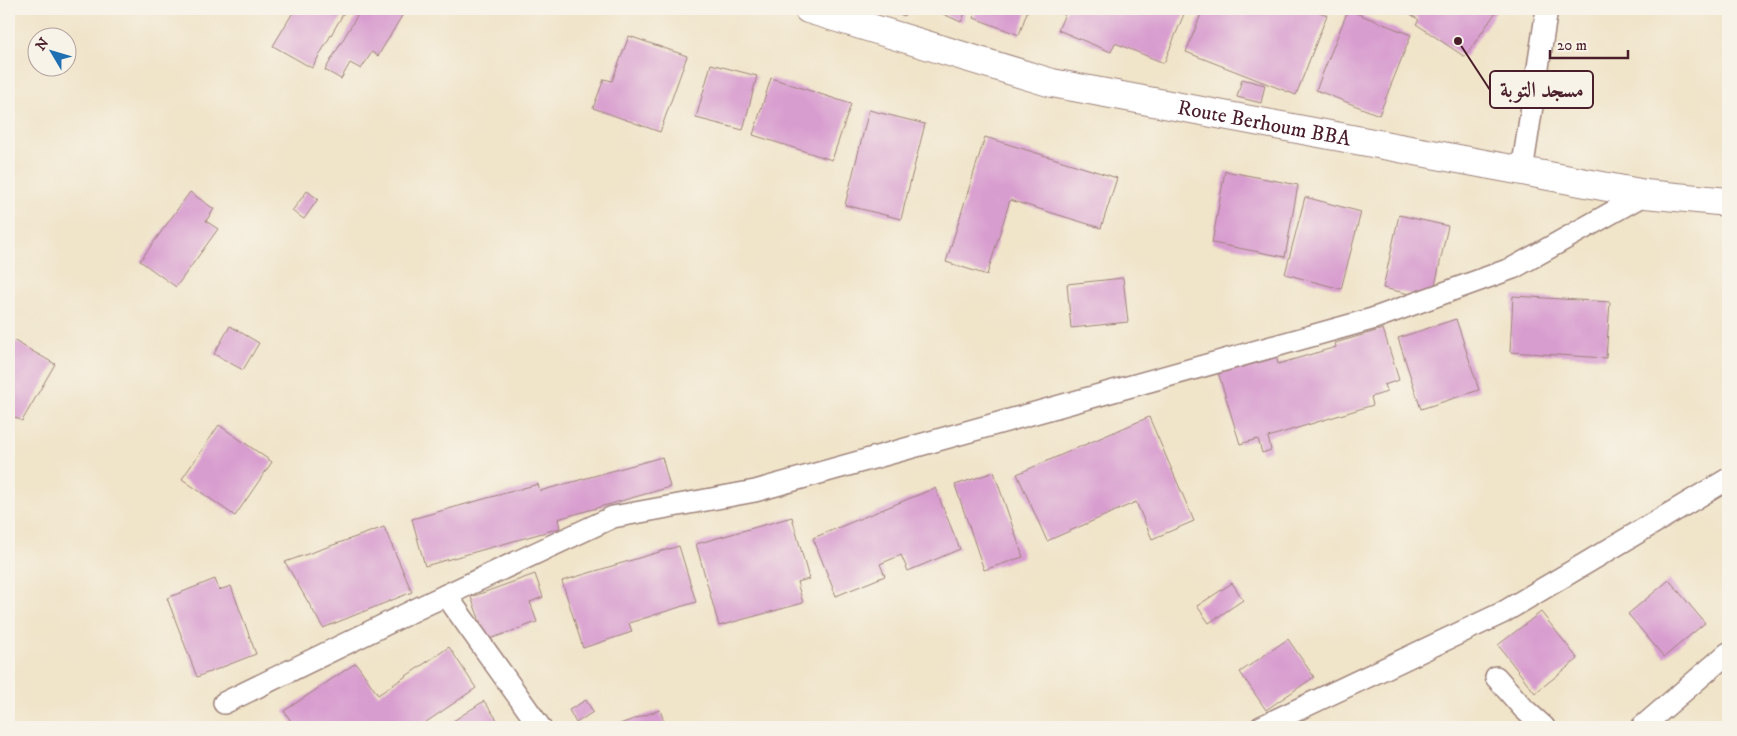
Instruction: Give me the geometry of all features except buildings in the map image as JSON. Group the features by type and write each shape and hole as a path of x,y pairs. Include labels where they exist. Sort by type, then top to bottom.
{"main road":[{"name":"Route Berhoum BBA","path":"808,9 1052,83 1645,194 1728,202"}],"street":[{"path":"1522,171 1547,9"},
{"path":"224,703 446,595 613,517 755,491 1372,319 1513,268 1645,194"},
{"path":"1261,727 1502,613 1728,479"},
{"path":"446,595 540,727"},
{"path":"1642,727 1728,653"},
{"path":"1496,677 1524,710 1544,727"}],"place":[{"name":"مسجد التوبة","path":"1458,41"}]}
